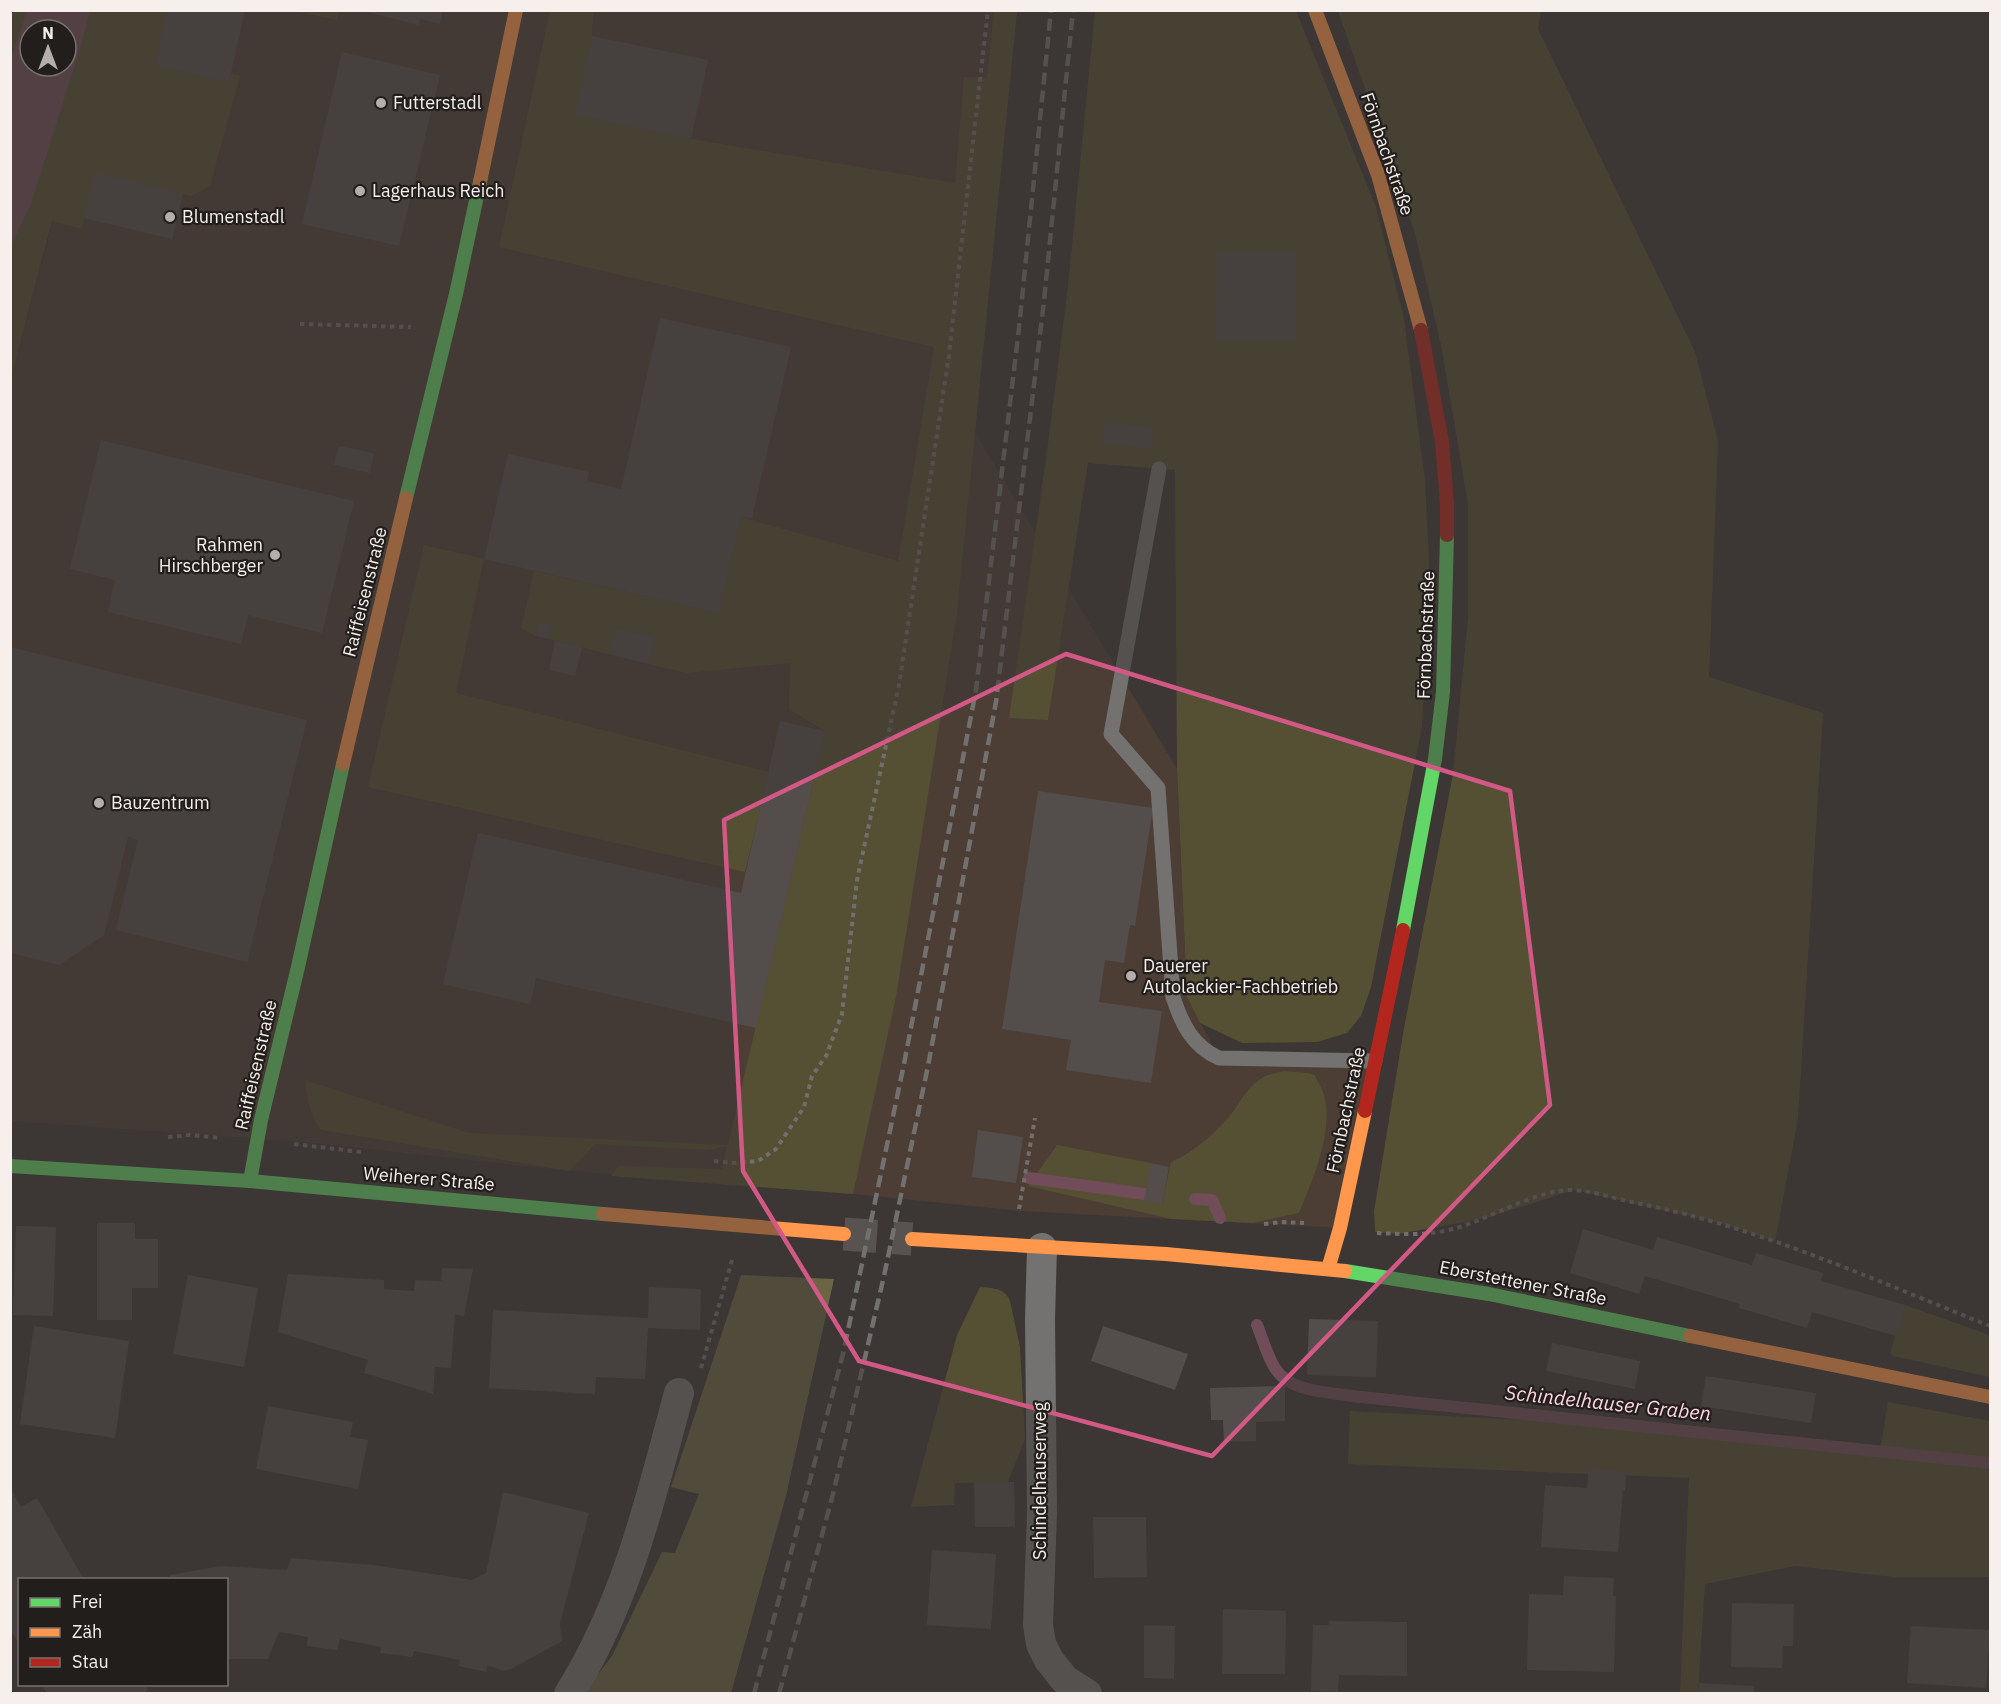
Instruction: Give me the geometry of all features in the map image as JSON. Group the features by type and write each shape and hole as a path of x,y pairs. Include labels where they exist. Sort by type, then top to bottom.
{"street":[{"name":"Raiffeisenstraße","path":"250,1181 259,1131 353,718 448,327 516,10"},
{"name":"Förnbachstraße","path":"1315,10 1378,175 1416,304 1442,442 1447,504 1443,692 1435,759 1407,910 1340,1228 1328,1269"},
{"name":"Weiherer Straße","path":"10,1166 250,1181 844,1234"},
{"path":"912,1239 1042,1248"},
{"name":"Eberstettener Straße","path":"1042,1248 1246,1261 1328,1269 1420,1282 1517,1299 1990,1397"},
{"name":"Schindelhauserweg","path":"1042,1248 1040,1319 1042,1512 1038,1625 1041,1644 1049,1660 1065,1680 1087,1694"},
{"path":"570,1694 596,1648 621,1591 643,1526 679,1393"}],"lane":[{"path":"1159,469 1111,734 1158,788 1173,997 1179,1016 1198,1045 1219,1058 1375,1061"}],"path":[{"path":"714,1161 734,1163 758,1161 776,1149 804,1107 812,1076 826,1056 842,1014 857,880 899,685 948,366 988,10"},
{"path":"300,324 448,327"},
{"path":"1018,1216 1035,1118"},
{"path":"1262,1225 1298,1222 1375,1232 1422,1234 1452,1230 1552,1192 1574,1190 1677,1211 1727,1225 1775,1241 1990,1326"},
{"path":"679,1393 694,1395 734,1256"}],"highlighted area":[{"path":"1066,654 1510,791 1550,1105 1212,1456 859,1361 743,1171 724,820"}],"shaded area":[{"path":"11,11 167,11 155,66 229,82 231,74 240,76 210,186 191,196 95,173 82,229 52,221 11,378"},
{"path":"27,11 90,11 78,55 78,18 25,18"},
{"path":"111,11 1017,11 975,432 1177,769 1187,997 1219,1058 1375,1061 1340,1228 1021,1211 853,1194 570,1171 304,1142 11,1121 11,378 96,58"},
{"path":"293,11 340,11 337,20"},
{"path":"550,11 593,11 592,36 576,115 691,139 955,183 964,77 987,78 994,11 1017,11 957,613 896,997 853,1194 611,1176 618,1166 722,1169 727,1146 709,1150 595,1144 570,1171 321,1130 309,1106 305,1080 469,1133 728,1145 825,731 789,709 790,663 687,673 649,664 655,637 616,628 609,654 549,639 552,625 539,622 536,636 521,628 534,571 719,613 741,517 898,561 934,347 499,247"},
{"path":"1095,11 1296,11 1376,207 1404,319 1425,481 1430,580 1422,727 1371,987 1361,1016 1347,1033 1317,1042 1242,1043 1200,1023 1187,997 1177,769 1175,470 1088,463 1048,720 1009,718 1068,287"},
{"path":"1338,11 1541,11 1538,29 1695,352 1718,441 1709,677 1823,713 1798,1119 1775,1241 1717,1222 1574,1190 1486,1218 1398,1234 1375,1232 1374,1211 1404,1028 1453,774 1468,618 1468,504 1441,345 1415,233"},
{"path":"18,38 18,78 71,78 30,206 11,245 11,59"},
{"path":"424,545 484,559 456,693 769,772 745,872 368,787"},
{"path":"1284,1071 1315,1075 1323,1092 1326,1106 1327,1121 1321,1154 1299,1213 1253,1223 1171,1219 1028,1186 1057,1145 1151,1163 1162,1204 1171,1162 1198,1146 1214,1132 1257,1081"},
{"path":"741,1275 834,1279 786,1496 731,1693 583,1694 612,1656 662,1552 675,1553 699,1494 671,1487"},
{"path":"980,1287 1002,1291 1010,1301 1020,1347 1025,1439 1008,1482 955,1483 954,1505 911,1507 957,1335"},
{"path":"1905,1305 1990,1337 1990,1377 1893,1356 1890,1353"},
{"path":"1888,1402 1990,1421 1990,1577 1893,1577 1795,1566 1705,1584 1698,1693 1680,1693 1689,1478 1348,1464 1350,1411 1645,1426 1880,1451"}],"building":[{"path":"167,10 245,10 229,82 155,66"},
{"path":"358,10 443,10 440,24 420,19 419,25"},
{"path":"592,36 708,60 691,139 575,115"},
{"path":"342,52 440,75 399,246 302,224"},
{"path":"95,172 183,194 172,239 84,218"},
{"path":"1217,252 1296,253 1295,340 1216,339"},
{"path":"660,318 791,347 752,518 741,517 719,613 484,559 508,454 589,472 587,481 621,489"},
{"path":"1104,423 1154,427 1152,448 1102,444"},
{"path":"101,440 354,501 322,633 248,615 241,644 108,612 115,580 70,569"},
{"path":"339,446 374,453 370,473 334,465"},
{"path":"539,622 552,625 549,639 536,636"},
{"path":"616,628 655,637 649,664 609,654"},
{"path":"555,641 582,647 575,676 549,670"},
{"path":"10,647 307,720 247,962 116,930 138,840 128,837 104,935 59,965 10,953"},
{"path":"780,721 825,731 756,1028 536,978 530,1004 443,984 478,833 741,893"},
{"path":"1038,791 1153,808 1135,926 1130,925 1124,963 1105,960 1099,1002 1162,1011 1151,1083 1066,1070 1071,1040 1002,1029"},
{"path":"978,1130 1023,1137 1016,1183 972,1177"},
{"path":"1151,1163 1169,1167 1162,1204 1144,1201"},
{"path":"97,1223 135,1223 135,1239 158,1239 158,1288 132,1288 132,1320 97,1320"},
{"path":"16,1226 56,1227 53,1316 13,1315"},
{"path":"1583,1229 1653,1250 1657,1237 1752,1265 1756,1253 1823,1273 1821,1281 1905,1305 1896,1336 1812,1312 1807,1328 1739,1308 1740,1304 1645,1276 1639,1294 1570,1273"},
{"path":"442,1268 473,1269 464,1316 455,1315 451,1368 435,1367 433,1394 364,1373 368,1360 278,1332 288,1274 384,1280 384,1289 414,1291 415,1280 441,1281"},
{"path":"188,1275 258,1288 244,1367 173,1354"},
{"path":"649,1287 701,1289 700,1330 648,1328 645,1379 596,1377 595,1394 489,1388 493,1310 648,1318"},
{"path":"1309,1319 1378,1321 1376,1377 1307,1375"},
{"path":"34,1326 129,1341 115,1438 20,1424"},
{"path":"1103,1326 1188,1354 1175,1390 1091,1361"},
{"path":"1552,1343 1640,1361 1635,1389 1546,1371"},
{"path":"1706,1376 1816,1393 1811,1423 1701,1406"},
{"path":"1285,1386 1285,1421 1256,1422 1256,1441 1224,1442 1223,1420 1211,1420 1210,1388"},
{"path":"268,1406 353,1422 350,1437 368,1440 358,1489 256,1469"},
{"path":"1589,1469 1626,1472 1618,1552 1541,1547 1545,1485 1587,1488"},
{"path":"974,1482 1014,1482 1015,1527 975,1527"},
{"path":"10,1488 21,1507 37,1498 83,1578 18,1578 18,1642 10,1630"},
{"path":"503,1492 589,1513 560,1623 562,1641 511,1669 503,1671 487,1665 486,1672 459,1666 460,1660 414,1651 412,1657 380,1653 381,1647 340,1639 337,1650 307,1646 308,1637 279,1632 268,1659 228,1659 228,1578 169,1578 170,1575 221,1566 287,1570 291,1558 373,1565 472,1580 486,1573"},
{"path":"1093,1517 1146,1517 1147,1577 1094,1578"},
{"path":"932,1550 996,1554 991,1629 927,1625"},
{"path":"1564,1576 1614,1578 1613,1596 1616,1596 1614,1672 1527,1670 1529,1594 1563,1595"},
{"path":"1732,1603 1794,1604 1793,1646 1783,1646 1782,1668 1731,1667"},
{"path":"1223,1609 1286,1611 1285,1674 1222,1674"},
{"path":"1328,1621 1407,1622 1407,1676 1339,1675 1338,1692 1311,1691 1313,1625 1329,1625"},
{"path":"1144,1625 1175,1626 1174,1679 1144,1678"},
{"path":"1911,1626 1990,1630 1986,1688 1907,1683"},
{"path":"1699,1683 1754,1686 1753,1694 1698,1694"},
{"path":"43,1686 145,1686 148,1690 142,1694 47,1694"}],"waterway":[{"name":"Schindelhauser Graben","path":"1029,1178 1145,1194"},
{"name":"Schindelhauser Graben","path":"1195,1199 1212,1200 1220,1218"},
{"name":"Schindelhauser Graben","path":"1257,1325 1270,1358 1281,1376 1310,1390 1990,1463"}],"tunnel":[{"path":"844,1234 912,1239"}],"railway":[{"path":"754,1694 843,1354 904,1064 976,690 1019,328 1051,10"},
{"path":"779,1694 833,1494 884,1276 928,1066 996,702 1044,301 1073,10"}],"traffic: fast":[{"path":"406,498 456,294 480,182"},
{"path":"1403,930 1435,759 1443,692 1447,535"},
{"path":"250,1181 261,1120 343,764"},
{"path":"10,1166 250,1181 603,1214"},
{"path":"1345,1271 1489,1294 1690,1336"}],"traffic: slow":[{"path":"480,182 516,10"},
{"path":"1315,10 1378,175 1421,330"},
{"path":"343,764 406,498"},
{"path":"1328,1269 1340,1228 1365,1111"},
{"path":"603,1214 844,1234"},
{"path":"912,1239 1166,1254 1345,1271"},
{"path":"1690,1336 1990,1397"}],"traffic: jam":[{"path":"1421,330 1442,442 1447,535"},
{"path":"1365,1111 1403,930"}],"place":[{"name":"Futterstadl","path":"381,103"},
{"name":"Lagerhaus Reich","path":"360,191"},
{"name":"Blumenstadl","path":"170,217"},
{"name":"Rahmen Hirschberger","path":"275,555"},
{"name":"Bauzentrum","path":"99,803"},
{"name":"Dauerer Autolackier-Fachbetrieb","path":"1131,976"}]}
